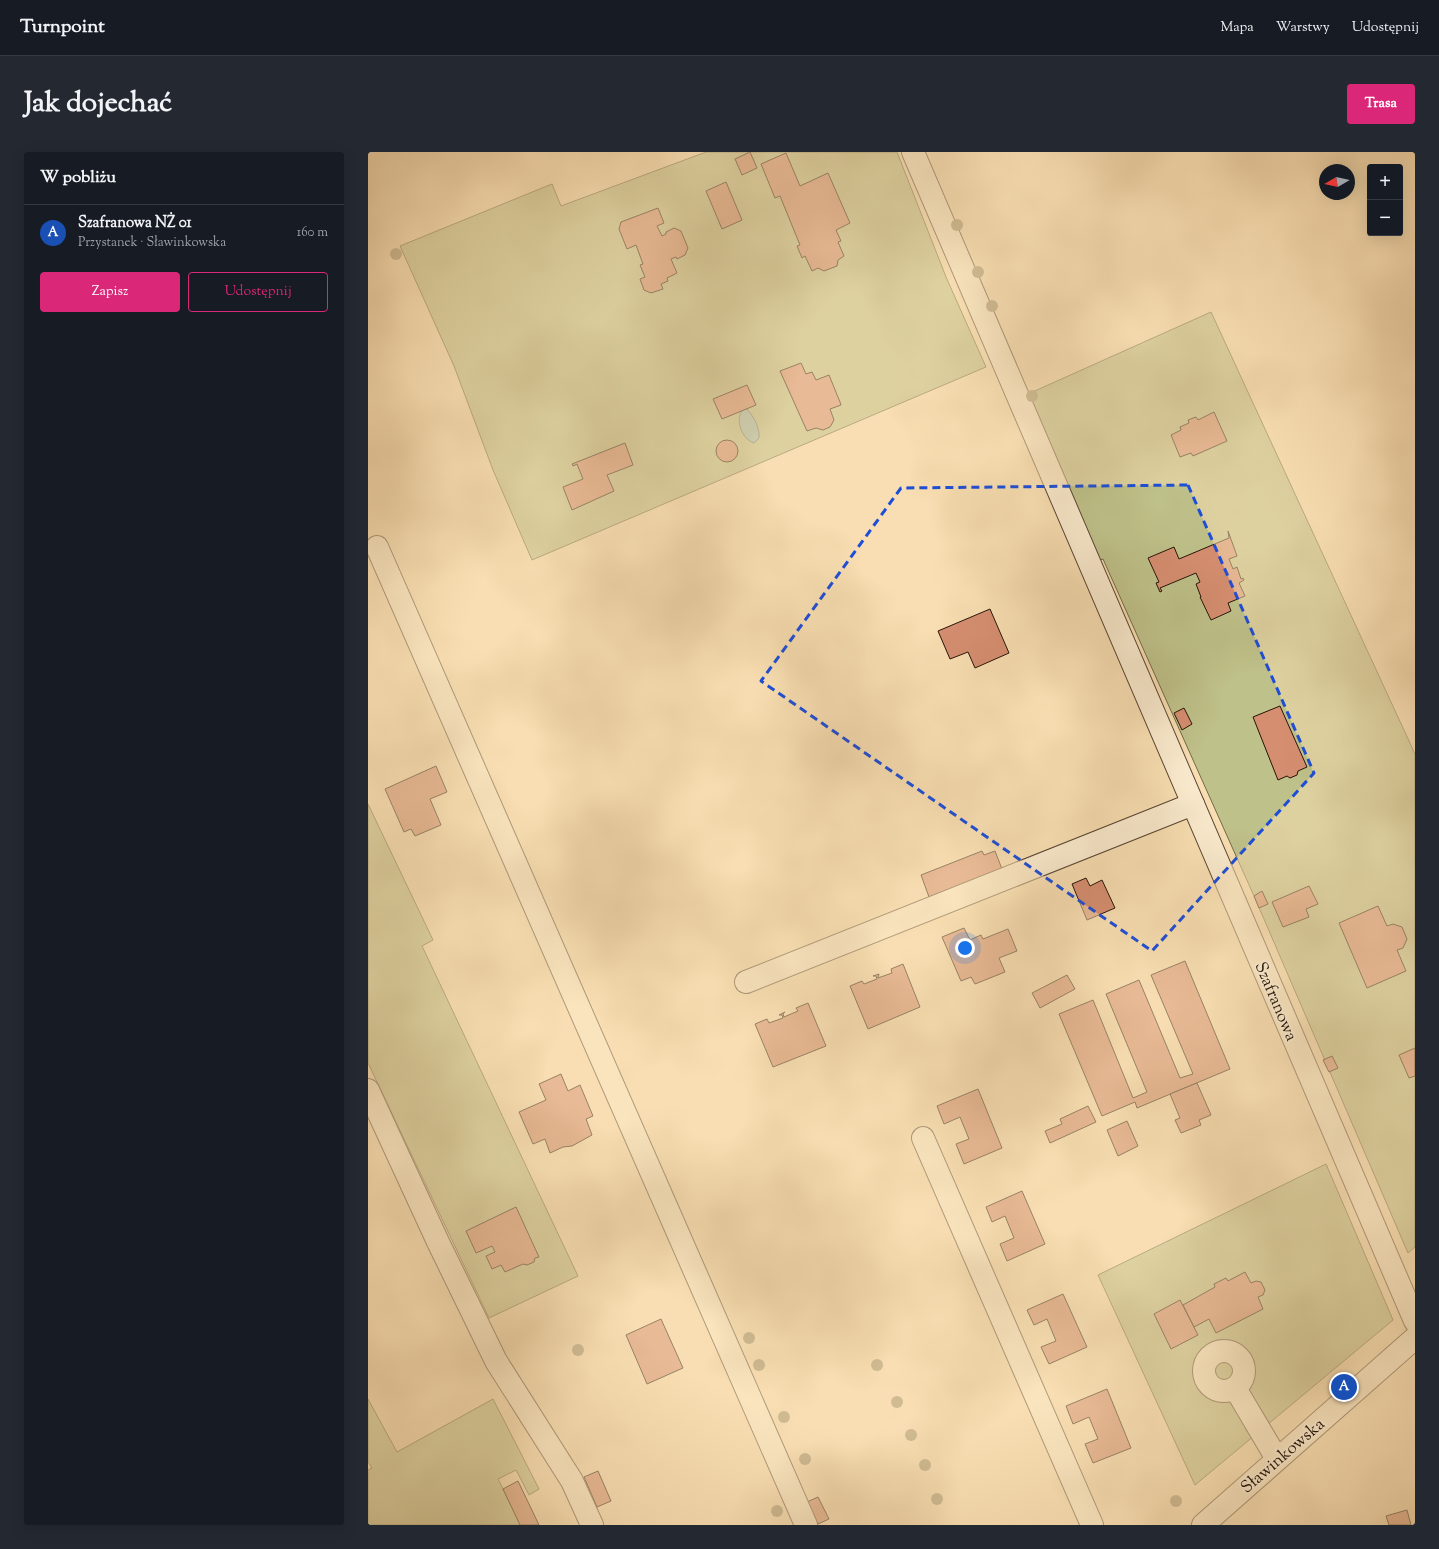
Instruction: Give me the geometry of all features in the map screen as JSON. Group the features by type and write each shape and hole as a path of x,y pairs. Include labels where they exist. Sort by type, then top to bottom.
{"street":[{"name":"Szafranowa","path":"914,152 1415,1322"},
{"path":"378,547 806,1525"},
{"path":"746,982 1193,804"},
{"path":"368,1090 438,1242 496,1361 572,1480 592,1525"},
{"path":"923,1138 1092,1525"},
{"name":"Sławinkowska","path":"1203,1525 1415,1338"},
{"path":"1235,1388 1277,1459"}],"highlighted area":[{"path":"1188,485 1314,773 1152,951 761,681 901,488"}],"green space":[{"path":"706,152 897,152 946,277 986,367 532,560 493,470 454,366 400,246 552,184 561,206"},
{"path":"1211,312 1415,754 1415,1247 1408,1253 1254,896 1103,559 1097,561 1028,394"},
{"path":"368,804 433,940 422,946 578,1276 489,1318 368,1063"},
{"path":"1326,1164 1393,1320 1195,1485 1098,1275"},
{"path":"368,1399 397,1452 493,1399 539,1489 529,1495 516,1470 498,1479 521,1525 368,1525 368,1470 372,1468 368,1462"}],"shaded area":[{"path":"747,409 759,430 759,438 754,443 746,438 741,429 739,419 740,414 742,410"}],"building":[{"path":"750,152 757,168 742,175 735,159"},
{"path":"786,153 800,186 828,173 850,223 836,230 841,241 838,242 844,256 838,260 837,266 824,271 818,268 812,271 805,256 802,258 797,246 800,245 780,196 775,198 761,164"},
{"path":"726,182 742,220 722,229 706,191"},
{"path":"658,208 664,223 657,226 662,236 674,228 681,231 688,248 685,255 677,259 676,257 671,259 677,273 667,278 668,281 661,284 663,289 651,293 644,290 640,279 645,277 640,265 643,264 636,245 627,249 619,229 621,222"},
{"path":"801,363 806,374 812,372 816,380 829,375 841,405 830,409 834,420 830,427 823,430 816,428 807,431 780,371"},
{"path":"747,385 756,405 722,419 713,399"},
{"path":"1214,412 1227,441 1193,456 1191,453 1180,457 1171,435 1181,430 1180,427 1189,423 1188,420 1196,417 1198,420"},
{"path":"727,440 735,443 738,451 735,459 727,462 719,459 716,451 719,443"},
{"path":"625,443 633,465 607,475 614,491 572,510 563,487 583,479 577,464 573,466 572,464"},
{"path":"1228,531 1237,556 1229,559 1233,569 1237,567 1241,579 1243,578 1244,580 1239,583 1245,596 1228,603 1231,611 1211,620 1200,597 1196,584 1200,582 1196,573 1160,588 1162,591 1160,592 1156,583 1159,582 1148,558 1174,547 1179,559 1229,538"},
{"path":"990,609 1009,653 975,668 968,652 950,659 938,631"},
{"path":"1280,706 1307,767 1298,771 1297,775 1290,778 1287,776 1278,780 1253,717"},
{"path":"1184,708 1192,724 1182,730 1174,713"},
{"path":"436,766 447,792 430,799 441,825 415,836 411,829 404,832 385,789"},
{"path":"982,851 984,855 995,851 1002,869 929,897 921,875"},
{"path":"1086,878 1090,886 1102,880 1115,908 1087,920 1072,884"},
{"path":"1309,886 1318,904 1306,909 1309,917 1283,927 1272,902"},
{"path":"1262,891 1268,904 1259,908 1254,896"},
{"path":"1378,906 1387,926 1393,924 1402,927 1407,939 1403,948 1397,950 1406,971 1367,988 1339,923"},
{"path":"964,928 970,940 981,935 983,939 1008,929 1017,951 999,958 1005,972 975,984 971,977 961,981 942,937"},
{"path":"1185,961 1230,1069 1137,1108 1135,1102 1102,1116 1059,1014 1093,1000 1133,1098 1147,1092 1106,994 1139,980 1180,1078 1193,1074 1151,975"},
{"path":"903,964 920,1007 868,1029 850,986 862,981 864,984 877,979 876,976 873,976 879,974 878,978 892,973 891,969"},
{"path":"1067,975 1075,989 1040,1008 1032,993"},
{"path":"808,1003 826,1046 773,1067 755,1024 767,1019 769,1023 783,1018 782,1015 779,1015 785,1012 783,1014 784,1017 798,1011 796,1008"},
{"path":"1415,1048 1415,1076 1409,1078 1399,1055"},
{"path":"1332,1056 1338,1068 1329,1072 1323,1060"},
{"path":"561,1074 568,1091 580,1085 593,1116 586,1119 592,1135 572,1146 563,1147 550,1153 545,1139 533,1144 519,1112 546,1100 539,1084"},
{"path":"1197,1083 1211,1115 1199,1120 1201,1125 1181,1133 1175,1120 1180,1118 1170,1094"},
{"path":"978,1089 1002,1148 964,1164 956,1144 969,1139 960,1117 944,1124 937,1106"},
{"path":"1088,1106 1096,1122 1050,1143 1045,1131 1062,1124 1060,1119"},
{"path":"1127,1121 1138,1146 1118,1156 1107,1130"},
{"path":"1022,1191 1045,1244 1007,1261 1000,1244 1014,1238 1005,1216 992,1222 986,1207"},
{"path":"516,1207 539,1257 535,1258 534,1262 527,1265 523,1264 505,1272 501,1265 492,1269 486,1256 495,1252 492,1246 476,1253 466,1231"},
{"path":"1245,1272 1251,1283 1256,1281 1261,1282 1265,1290 1263,1295 1258,1297 1263,1309 1216,1333 1209,1319 1194,1327 1183,1305 1215,1287 1214,1284 1226,1278 1228,1281"},
{"path":"1063,1294 1087,1347 1049,1364 1041,1347 1056,1341 1047,1319 1034,1325 1027,1310"},
{"path":"1180,1300 1198,1335 1171,1349 1154,1314"},
{"path":"661,1319 683,1368 647,1384 626,1335"},
{"path":"1107,1389 1131,1448 1093,1463 1085,1444 1098,1439 1089,1417 1073,1424 1066,1406"},
{"path":"598,1471 611,1501 597,1507 584,1477"},
{"path":"518,1481 539,1525 520,1525 503,1489"},
{"path":"818,1497 829,1519 818,1524 807,1502"},
{"path":"1407,1510 1411,1525 1389,1525 1386,1516"}],"place":[{"name":"Szafranowa NŻ 01","path":"1344,1387"}]}
